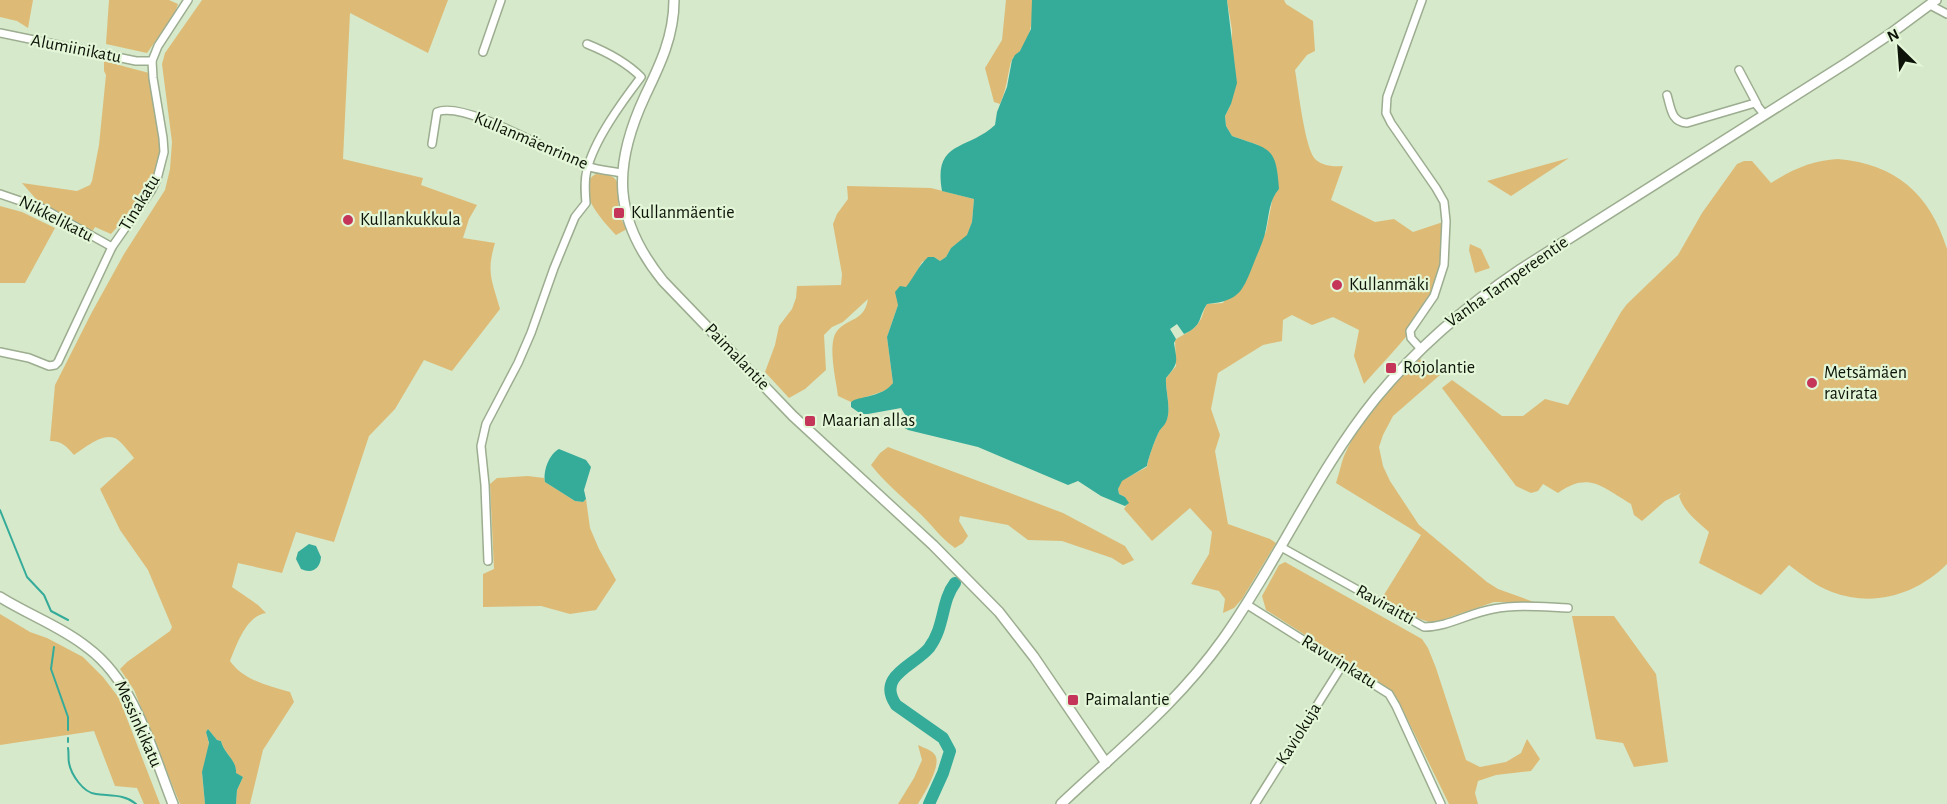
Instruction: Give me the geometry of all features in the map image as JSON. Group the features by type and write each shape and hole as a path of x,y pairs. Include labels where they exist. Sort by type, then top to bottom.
{"street":[{"path":"152,61 158,46 188,0"},
{"path":"483,52 501,0"},
{"name":"Paimalantie","path":"674,0 669,41 628,138 622,173 622,196 627,216 642,250 657,273 793,416 946,558 999,612 1040,666 1106,763"},
{"path":"1420,348 1411,338 1410,332 1434,296 1444,265 1446,221 1444,202 1386,113 1387,97 1422,0"},
{"path":"1933,2 1947,14"},
{"name":"Vanha Tampereentie","path":"1062,804 1138,735 1181,692 1224,638 1331,463 1364,414 1420,348 1470,305 1521,269 1864,51 1933,2"},
{"name":"Alumiinikatu","path":"0,33 136,61 152,61"},
{"path":"488,561 481,446 486,424 518,363 575,217 586,202 585,185 588,166 613,117 640,77 613,56 587,44"},
{"name":"Tinakatu","path":"0,352 55,365 61,357 112,247 151,191 162,165 164,152 152,61"},
{"path":"1739,70 1764,114"},
{"path":"1667,95 1672,115 1682,123 1749,103 1757,104"},
{"name":"Kullanmäenrinne","path":"432,144 436,112 452,110 484,119 588,166 622,173"},
{"name":"Nikkelikatu","path":"0,194 44,209 112,247"},
{"name":"Raviraitti","path":"1281,547 1424,627 1509,606 1568,608"},
{"name":"Messinkikatu","path":"0,597 82,643 114,672 135,707 173,804"},
{"name":"Ravurinkatu","path":"1246,604 1389,694 1442,804"},
{"name":"Kaviokuja","path":"1255,804 1342,664"}],"shaded area":[{"path":"0,0 33,0 28,28 17,21 0,17"},
{"path":"109,0 169,0 178,4 174,15 147,53 106,44"},
{"path":"202,0 448,0 428,53 350,13 343,159 423,178 421,185 477,205 469,219 463,238 495,243 491,269 500,309 452,371 424,360 395,409 369,436 334,542 296,532 282,573 238,563 232,587 266,613 253,619 248,625 230,661 235,668 249,678 290,692 294,702 263,750 250,804 236,804 237,790 243,777 236,774 236,769 221,741 217,740 208,729 206,732 209,744 202,774 205,804 180,804 134,690 120,669 170,631 172,627 148,570 120,530 100,489 134,458 113,437 95,441 74,455 64,445 50,441 55,385 124,254 165,190 170,169 172,142 162,64 165,53"},
{"path":"1006,0 1032,0 1032,13 1029,33 1024,45 1011,62 1000,104 994,102 985,68 1002,40"},
{"path":"1227,0 1284,0 1286,4 1313,21 1315,51 1307,55 1295,70 1305,132 1312,155 1322,164 1343,166 1331,200 1375,222 1394,219 1413,232 1446,221 1443,267 1431,300 1400,344 1364,384 1354,356 1359,330 1333,317 1312,325 1292,315 1283,320 1282,341 1263,345 1218,373 1211,409 1220,435 1215,451 1228,524 1276,543 1242,599 1234,608 1223,613 1225,599 1219,591 1191,584 1209,554 1212,532 1190,508 1152,541 1124,509 1128,503 1125,497 1119,494 1118,489 1121,481 1147,467 1156,437 1168,416 1166,378 1176,366 1175,340 1197,325 1207,304 1223,303 1266,232 1273,196 1279,189 1258,145 1232,136 1226,126 1225,116 1231,104 1232,30"},
{"path":"104,61 149,73 160,139 158,166 152,184 128,218 126,217 111,234 95,227 92,232 43,207 22,183 77,191 90,185 99,145 106,75"},
{"path":"1569,158 1511,196 1487,181"},
{"name":"Metsämäen ravirata","path":"1838,159 1877,167 1908,185 1931,212 1947,249 1947,564 1909,590 1879,598 1863,599 1826,590 1789,565 1761,595 1699,563 1709,532 1684,507 1679,496 1681,493 1665,501 1642,521 1634,515 1631,504 1595,484 1578,483 1558,493 1543,484 1538,491 1531,493 1516,486 1442,388 1452,380 1502,416 1523,416 1545,399 1568,405 1621,312 1678,255 1702,213 1737,164 1752,161 1771,183 1803,166"},
{"path":"596,174 612,177 618,185 619,214 627,229 616,235 598,214 588,196 589,180"},
{"path":"847,186 931,188 974,199 972,222 967,236 951,248 946,257 940,261 934,257 922,262 898,305 887,337 893,383 889,389 851,402 838,396 833,362 834,337 837,331 860,316 868,299 843,322 832,327 824,335 826,370 805,389 789,398 765,372 779,326 792,309 797,286 841,285 842,274 833,224 848,199"},
{"path":"0,206 22,212 55,228 25,283 0,283"},
{"path":"1470,244 1481,249 1490,268 1475,273 1469,250"},
{"path":"1420,359 1440,375 1393,416 1383,435 1379,447 1383,466 1390,481 1419,525 1487,582 1498,589 1534,602 1494,602 1442,620 1429,622 1417,618 1382,598 1421,535 1336,483 1344,456 1359,429 1387,392"},
{"path":"888,447 1063,513 1125,546 1134,560 1123,565 1112,558 1062,541 1028,540 1008,525 960,516 959,521 968,536 955,548 871,465"},
{"path":"528,476 544,478 545,482 575,501 583,502 586,499 590,528 616,580 596,610 570,614 541,606 483,607 483,574 494,569 490,484 497,478"},
{"path":"1285,562 1422,639 1436,668 1466,760 1480,767 1506,762 1521,753 1527,739 1540,759 1531,771 1496,775 1478,781 1475,793 1478,804 1449,804 1397,698 1388,688 1266,610 1262,596 1279,565"},
{"path":"0,614 30,632 47,638 83,657 103,677 119,698 160,804 144,804 137,788 115,786 94,731 0,745"},
{"path":"1572,616 1614,616 1656,674 1668,762 1634,767 1623,743 1596,739"},
{"path":"918,745 935,755 937,760 934,772 918,804 898,804 922,760"}],"water":[{"name":"Maarian allas","path":"1032,0 1227,0 1237,83 1225,116 1226,126 1232,136 1269,152 1273,157 1278,175 1279,189 1271,203 1263,241 1244,286 1234,297 1207,304 1197,324 1190,331 1184,334 1177,324 1170,329 1176,339 1174,343 1176,358 1173,369 1166,378 1168,417 1156,437 1147,466 1122,481 1118,489 1119,494 1129,503 1125,506 1101,496 1078,481 1068,485 978,447 908,430 903,427 902,423 907,418 901,408 861,414 851,407 851,402 854,400 880,393 893,383 887,337 898,305 895,292 900,286 906,287 928,257 934,257 940,261 967,235 972,222 974,199 942,191 943,163 947,155 955,149 995,125 997,112 1007,87 1012,60 1020,51 1031,29"},
{"path":"559,449 586,460 591,467 584,490 586,499 583,502 575,501 545,482 547,463"},
{"path":"309,544 316,546 321,557 317,567 312,571 301,569 296,559 298,552"},
{"path":"208,729 217,740 221,741 236,768 236,773 243,777 237,790 236,804 205,804 202,772 209,743 206,732"}],"waterway":[{"path":"0,510 27,577 44,595 51,611 68,620"},
{"path":"929,804 950,751 943,738 896,705 891,695 891,686 899,672 929,648 934,640 947,598 955,583"},
{"path":"54,647 51,669 68,717 68,730"},
{"path":"68,748 72,772 87,790 91,793 122,797 136,804"}],"place":[{"name":"Kullanmäentie","path":"619,213"},
{"name":"Kullankukkula","path":"348,220"},
{"name":"Kullanmäki","path":"1337,285"},
{"name":"Rojolantie","path":"1391,368"},
{"name":"Metsämäen ravirata","path":"1812,383"},
{"name":"Maarian allas","path":"810,421"},
{"name":"Paimalantie","path":"1073,700"}]}
